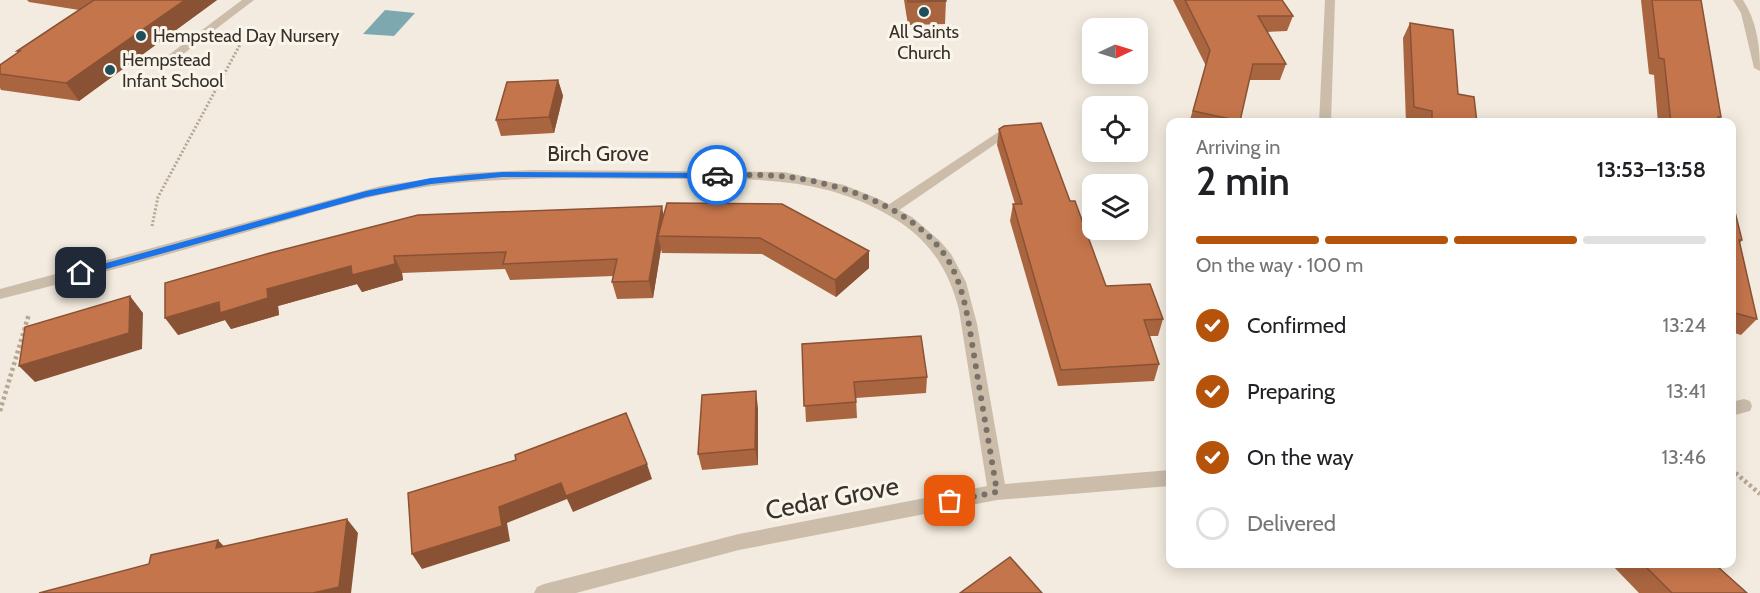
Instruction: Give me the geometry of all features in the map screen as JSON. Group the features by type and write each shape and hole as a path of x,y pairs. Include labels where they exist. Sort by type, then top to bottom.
{"street":[{"path":"170,59 249,0"},
{"path":"1325,118 1330,0"},
{"path":"1738,0 1746,13 1760,68"},
{"path":"890,210 1006,131"},
{"name":"Birch Grove","path":"0,294 146,256 366,194 431,181 502,175 793,178 845,190 890,210 915,225 947,260 959,284 967,314 997,492"},
{"name":"Cedar Grove","path":"544,593 653,562 740,542 997,492 1166,478"}],"path":[{"path":"146,256 158,197 243,39"},
{"path":"0,411 39,284"},
{"path":"1736,473 1760,494"}],"water":[{"path":"385,10 415,13 394,36 363,34"}],"building":[{"path":"94,0 185,0 66,83 0,74 0,65 20,51 17,51"},
{"path":"908,0 946,0 946,1 908,2"},
{"path":"1185,0 1282,0 1293,16 1258,16 1286,64 1253,64 1241,118 1226,118 1193,111 1210,50"},
{"path":"1652,0 1701,0 1721,117 1670,118 1664,59 1659,58"},
{"path":"1410,23 1453,30 1458,94 1474,97 1476,118 1432,118 1432,111 1414,107"},
{"path":"558,80 549,117 496,120 507,82"},
{"path":"1041,123 1070,201 1075,201 1082,220 1082,240 1089,240 1106,286 1150,284 1163,319 1144,320 1159,364 1061,370 1013,204 1022,204 999,129 1004,126"},
{"path":"667,203 782,204 869,251 835,280 760,238 658,236"},
{"path":"662,206 649,281 612,282 617,259 503,264 506,252 394,256 395,264 352,275 351,266 267,289 268,298 220,313 219,302 165,318 165,283 418,215"},
{"path":"1736,216 1742,240 1739,240 1757,319 1736,313"},
{"path":"130,296 129,333 19,366 25,327"},
{"path":"921,336 927,377 854,382 856,402 804,406 802,344"},
{"path":"756,391 755,449 698,454 702,395"},
{"path":"626,413 647,464 566,496 561,483 499,507 502,526 412,554 408,493 516,460 515,455"},
{"path":"347,519 339,587 313,593 39,593 149,564 151,555 218,540 216,548"},
{"path":"1010,557 1042,593 960,593"},
{"path":"1647,568 1719,568 1747,593 1672,593"}],"way so far":[{"path":"717,175 793,178 845,190 890,210 915,225 947,260 959,284 967,314 997,492 950,501"}],"place":[{"name":"All Saints Church","path":"924,12"},
{"name":"Hempstead Day Nursery","path":"141,36"},
{"name":"Hempstead Infant School","path":"110,70"}],"route":[{"path":"81,273 366,194 431,181 548,174 717,175"}]}
